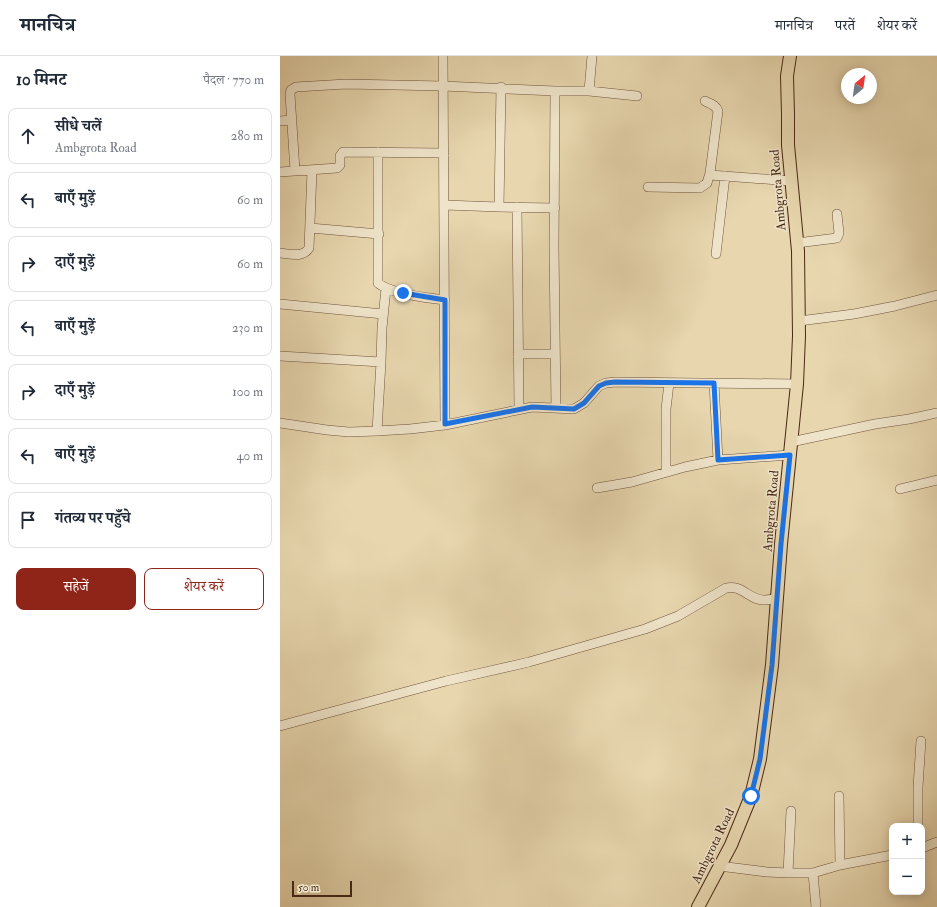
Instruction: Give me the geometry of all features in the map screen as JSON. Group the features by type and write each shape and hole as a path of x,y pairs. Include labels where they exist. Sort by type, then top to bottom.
{"main road":[{"name":"Ambgrota Road","path":"698,907 737,831 751,796 755,781 772,665 797,384 799,321 797,243 788,145 789,119 787,76 790,56"}],"street":[{"path":"443,56 445,424"},
{"path":"589,91 592,56"},
{"path":"295,171 290,94 291,90 296,87 346,84 443,86 589,91 637,96"},
{"path":"499,207 501,88"},
{"path":"555,91 556,408"},
{"path":"648,187 700,188 708,183 718,112 714,105 705,101"},
{"path":"280,121 292,120"},
{"path":"280,172 339,167 340,156 343,152 444,153"},
{"path":"378,152 378,283 386,288 445,300"},
{"path":"280,253 297,255 306,253 309,248 312,170"},
{"path":"710,175 791,181"},
{"path":"716,254 725,176"},
{"path":"445,205 555,208"},
{"path":"518,208 519,409"},
{"path":"797,243 837,238 839,233 837,214"},
{"path":"310,228 379,234"},
{"path":"377,431 383,314 386,288"},
{"path":"799,321 854,314 895,306 937,295"},
{"path":"280,304 383,314"},
{"path":"518,354 555,354"},
{"path":"280,356 381,362"},
{"path":"280,422 349,432 410,429 491,416 519,409 544,407 568,409 579,407 599,386 606,383 797,384"},
{"path":"666,472 666,409 669,383"},
{"path":"714,383 718,460"},
{"path":"791,442 937,413"},
{"path":"597,488 632,482 685,467 718,460 790,455"},
{"path":"900,489 937,480"},
{"path":"280,726 446,681 529,662 645,629 678,616 726,588 736,587 752,597 764,601 778,597"},
{"path":"918,823 920,741"},
{"path":"839,796 840,865"},
{"path":"788,873 791,811"},
{"path":"925,847 937,842"},
{"path":"719,866 767,872 813,872 889,856"},
{"path":"813,872 816,907"}],"route":[{"path":"403,293 445,300 445,424 503,414 532,407 574,409 584,403 599,386 606,383 714,383 718,460 790,455 781,544 772,665 760,759 751,796"}]}
